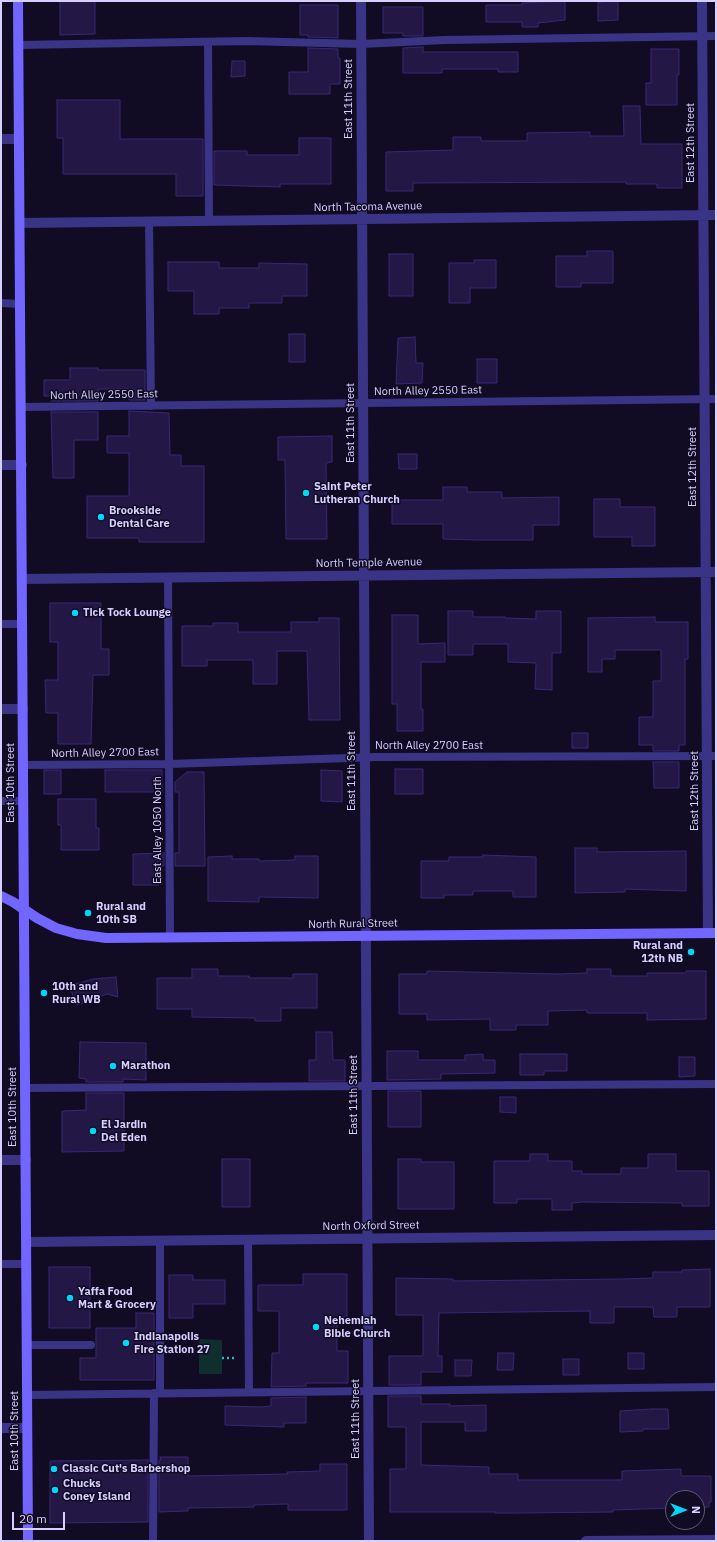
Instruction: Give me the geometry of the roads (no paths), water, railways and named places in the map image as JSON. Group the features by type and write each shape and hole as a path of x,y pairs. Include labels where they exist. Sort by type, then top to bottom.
{"main road":[{"name":"East 10th Street","path":"18,1 28,1541"},
{"name":"North Rural Street","path":"1,896 56,928 77,934 117,938 712,933"}],"street":[{"name":"East 11th Street","path":"361,1 368,1541"},
{"name":"East 12th Street","path":"702,1 705,572 711,756 712,933"},
{"path":"1,139 20,139"},
{"name":"North Tacoma Avenue","path":"20,223 716,215"},
{"path":"1,465 22,465"},
{"name":"North Temple Avenue","path":"22,579 716,572"},
{"path":"1,709 23,709"},
{"path":"1,1160 26,1160"},
{"name":"North Oxford Street","path":"26,1242 716,1235"},
{"path":"1,1428 27,1428"},
{"path":"586,1541 716,1540"}],"lane":[{"path":"19,45 208,42 361,44 446,40 716,36"},
{"path":"208,42 209,221"},
{"path":"148,221 151,406"},
{"path":"1,304 21,304"},
{"name":"North Alley 2550 East","path":"21,407 716,399"},
{"name":"East Alley 1050 North","path":"168,578 170,937"},
{"path":"1,624 22,624"},
{"name":"North Alley 2700 East","path":"23,765 169,764 364,758 711,756"},
{"path":"1,801 23,801"},
{"path":"25,1088 716,1084"},
{"path":"153,1541 160,1240"},
{"path":"248,1240 249,1392"},
{"path":"1,1264 26,1264"},
{"path":"27,1345 91,1345"},
{"path":"27,1395 716,1387"}],"place":[{"name":"Saint Peter Lutheran Church","path":"306,493"},
{"name":"Brookside Dental Care","path":"101,517"},
{"name":"Tick Tock Lounge","path":"75,613"},
{"name":"Rural and 10th SB","path":"88,913"},
{"name":"Rural and 12th NB","path":"691,952"},
{"name":"10th and Rural WB","path":"44,993"},
{"name":"Marathon","path":"113,1066"},
{"name":"El Jardin Del Eden","path":"93,1131"},
{"name":"Yaffa Food Mart & Grocery","path":"70,1298"},
{"name":"Nehemiah Bible Church","path":"316,1327"},
{"name":"Indianapolis Fire Station 27","path":"126,1343"},
{"name":"Classic Cut's Barbershop","path":"54,1469"},
{"name":"Chucks Coney Island","path":"55,1490"}]}
